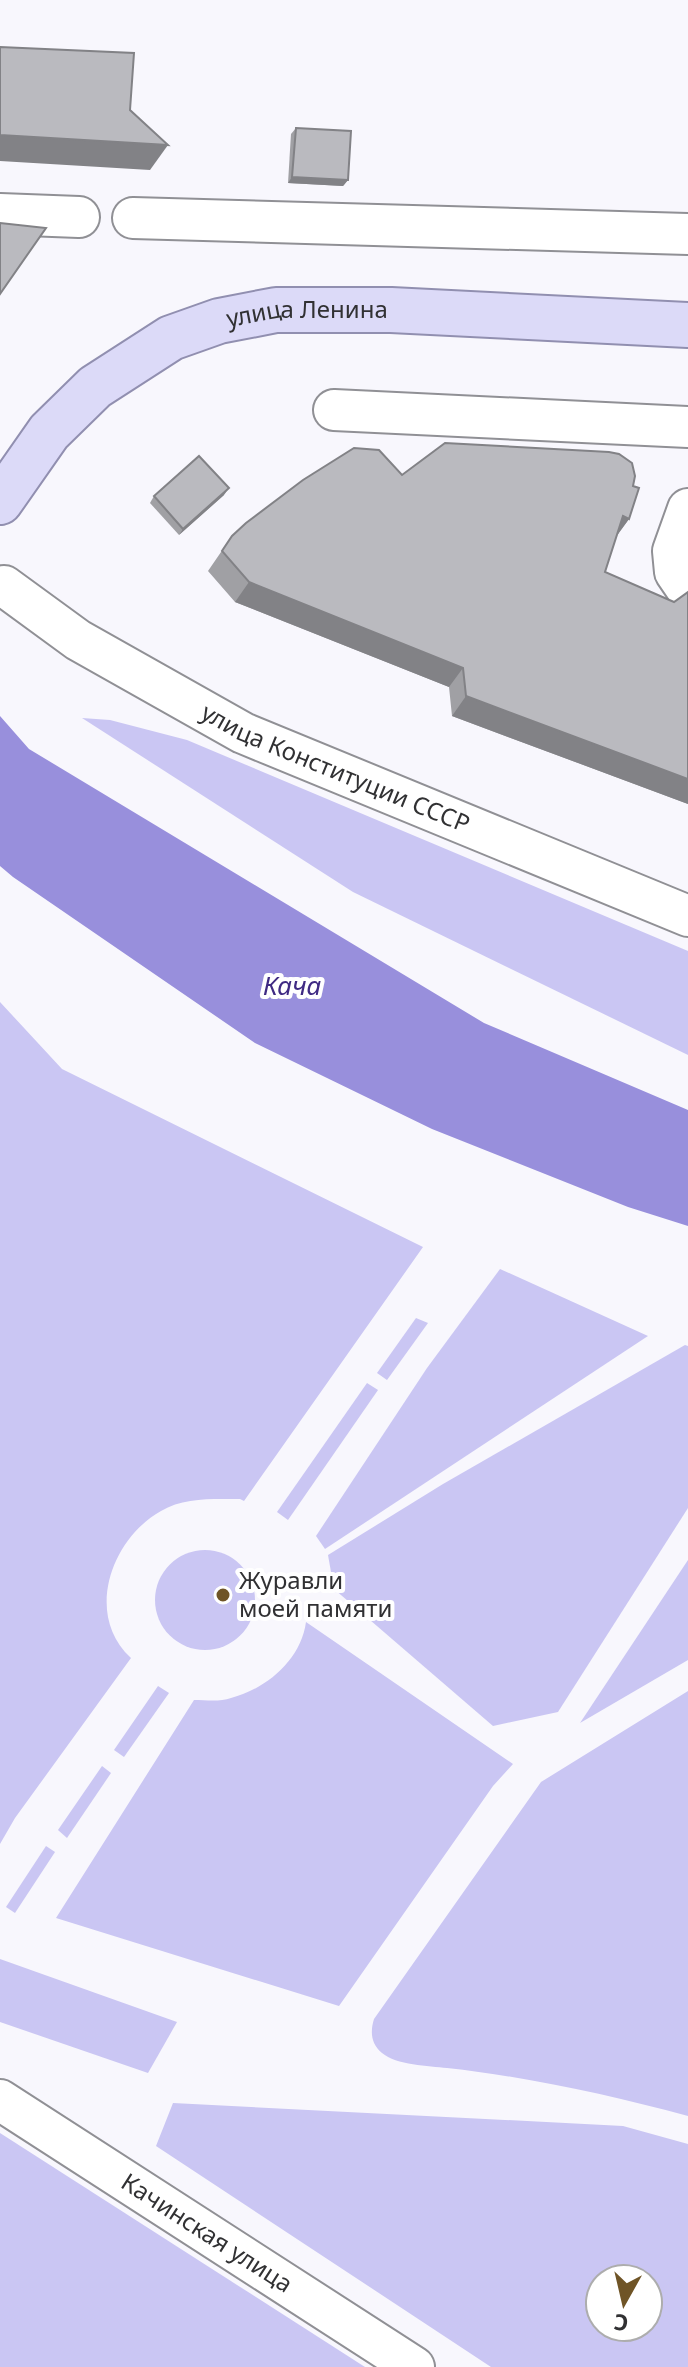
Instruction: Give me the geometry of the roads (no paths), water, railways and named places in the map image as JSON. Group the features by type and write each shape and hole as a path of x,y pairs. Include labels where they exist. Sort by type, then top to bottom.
{"main road":[{"name":"улица Ленина","path":"0,502 49,432 95,387 171,338 219,321 276,310 377,310 688,325"}],"street":[{"path":"0,214 79,217"},
{"path":"133,218 688,234"},
{"path":"334,410 688,427"},
{"path":"688,509 673,551 675,572 688,591"},
{"name":"улица Конституции СССР","path":"4,586 78,640 243,733 688,916"},
{"name":"Качинская улица","path":"0,2100 414,2367"}],"water":[{"name":"Кача","path":"0,716 29,749 484,1023 688,1110 688,1226 628,1207 432,1129 255,1043 13,877 0,866"}],"place":[{"name":"Журавли моей памяти","path":"223,1595"}]}
